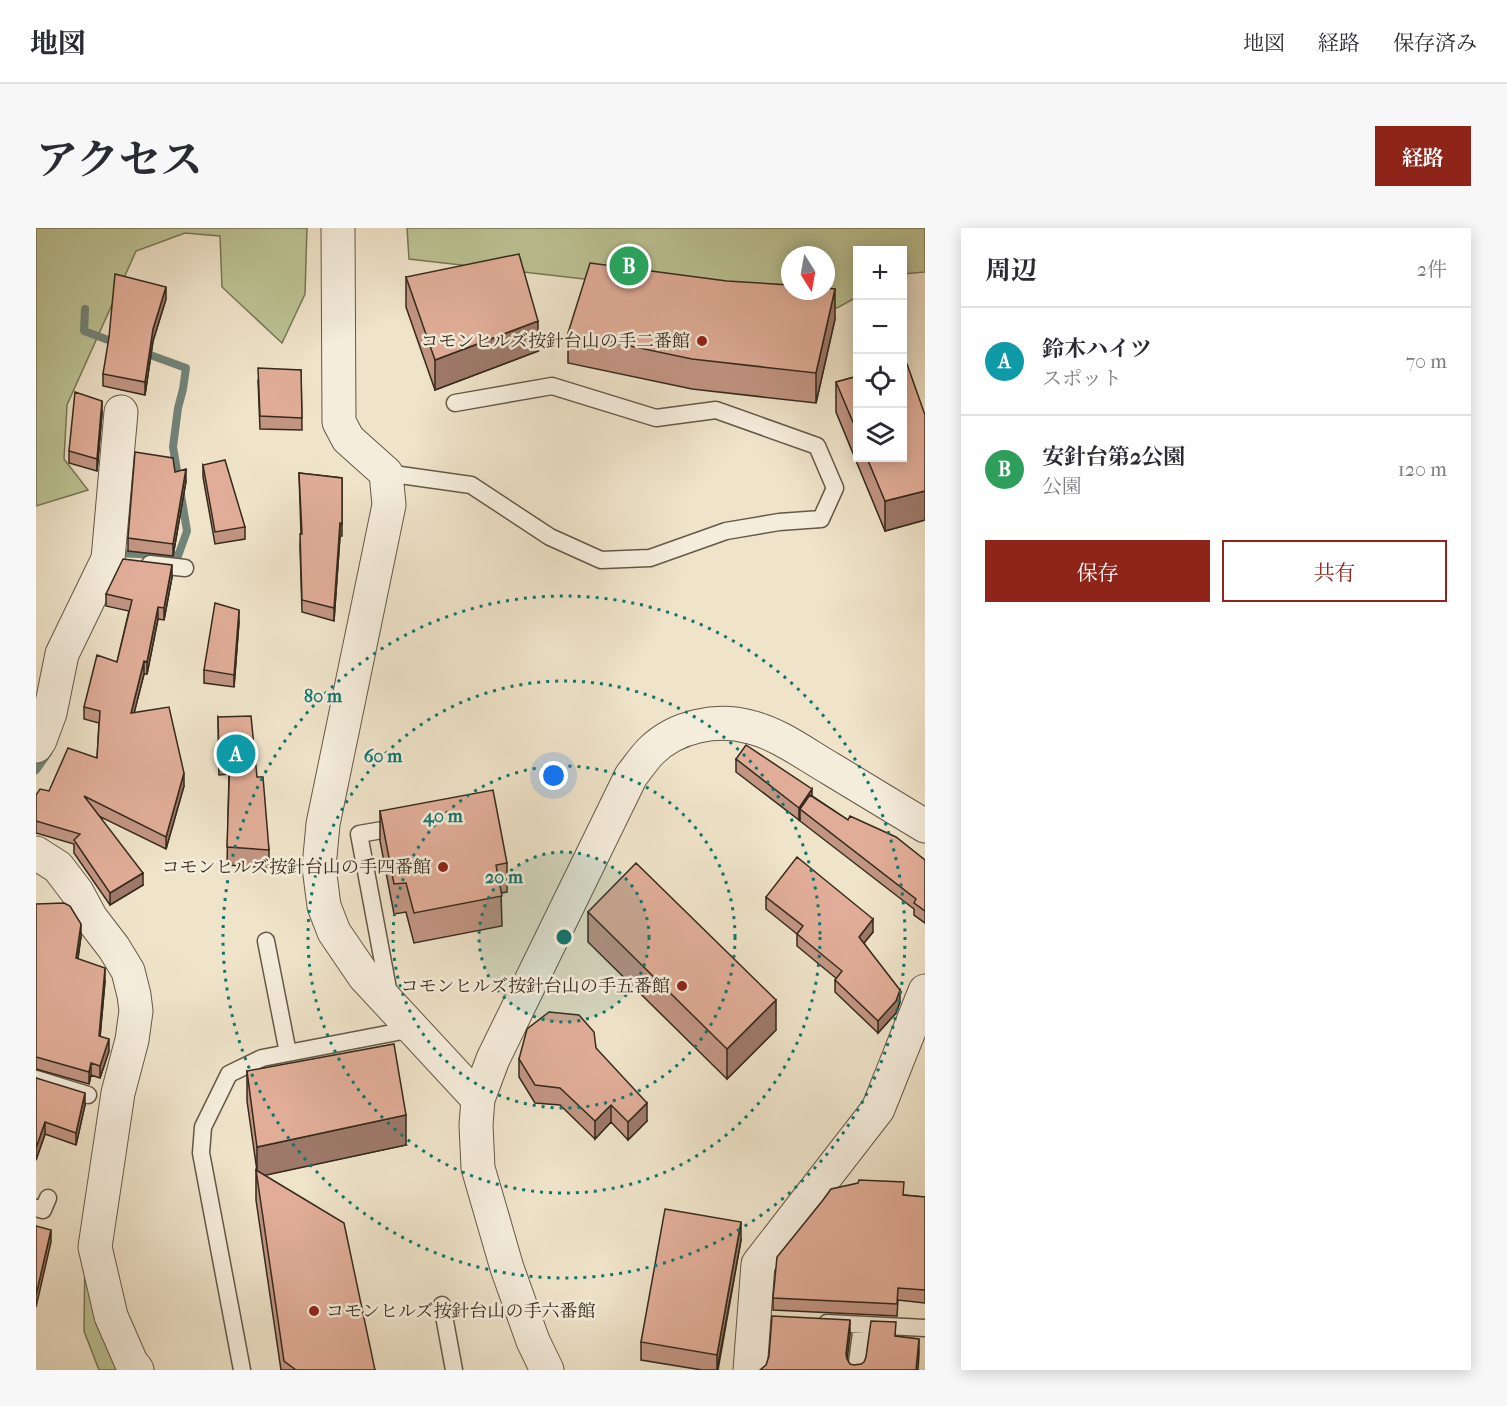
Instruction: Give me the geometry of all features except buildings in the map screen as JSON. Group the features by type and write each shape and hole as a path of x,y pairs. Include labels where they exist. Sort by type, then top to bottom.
{"street":[{"path":"338,228 339,422 348,439 386,473 389,505 323,825 319,867 324,906 334,932 364,976 478,1099"},
{"path":"36,746 50,712 62,654 119,560 121,412"},
{"path":"547,1370 533,1341 507,1268 478,1168 476,1125 478,1099 493,1059 631,776 640,763 653,749 665,741 695,727 712,723 750,727 796,748 925,826"},
{"path":"36,853 58,867 77,892 91,918 129,971 134,995 136,1011 132,1040 118,1093 95,1247 111,1316 131,1362 137,1370"},
{"path":"750,1370 760,1321 754,1300 758,1264 878,1109 925,991"}],"lane":[{"path":"386,473 471,485 550,537 601,560 650,558 726,531 779,522 822,519 835,488 816,446 716,410 656,418 552,386 455,403"},
{"path":"119,560 185,568"},
{"path":"390,1004 358,834 414,824"},
{"path":"266,941 288,1053"},
{"path":"242,1370 201,1153 202,1126 229,1074 262,1058 413,1029"},
{"path":"36,1079 88,1095"},
{"path":"442,1305 454,1370"},
{"path":"814,1323 925,1328"},
{"path":"856,1370 862,1325"}],"green space":[{"path":"36,228 307,228 305,294 282,343 222,287 220,236 185,233 136,251 67,405 64,459 88,490 36,506"},
{"path":"407,228 925,228 925,272 907,274 907,246 853,246 853,299 837,308 409,259"},
{"path":"85,1248 122,1370 99,1370 84,1331"}],"waterway":[{"path":"85,309 84,331 119,344"},
{"path":"118,555 119,553 178,556 187,531 173,447 186,368 142,352"},
{"path":"36,770 48,753"}],"place":[{"name":"安針台第2公園","path":"629,266"},
{"name":"コモンヒルズ按針台山の手二番館","path":"702,341"},
{"name":"鈴木ハイツ","path":"236,754"},
{"name":"コモンヒルズ按針台山の手四番館","path":"443,867"},
{"name":"コモンヒルズ按針台山の手五番館","path":"682,986"},
{"name":"コモンヒルズ按針台山の手六番館","path":"314,1311"}]}
